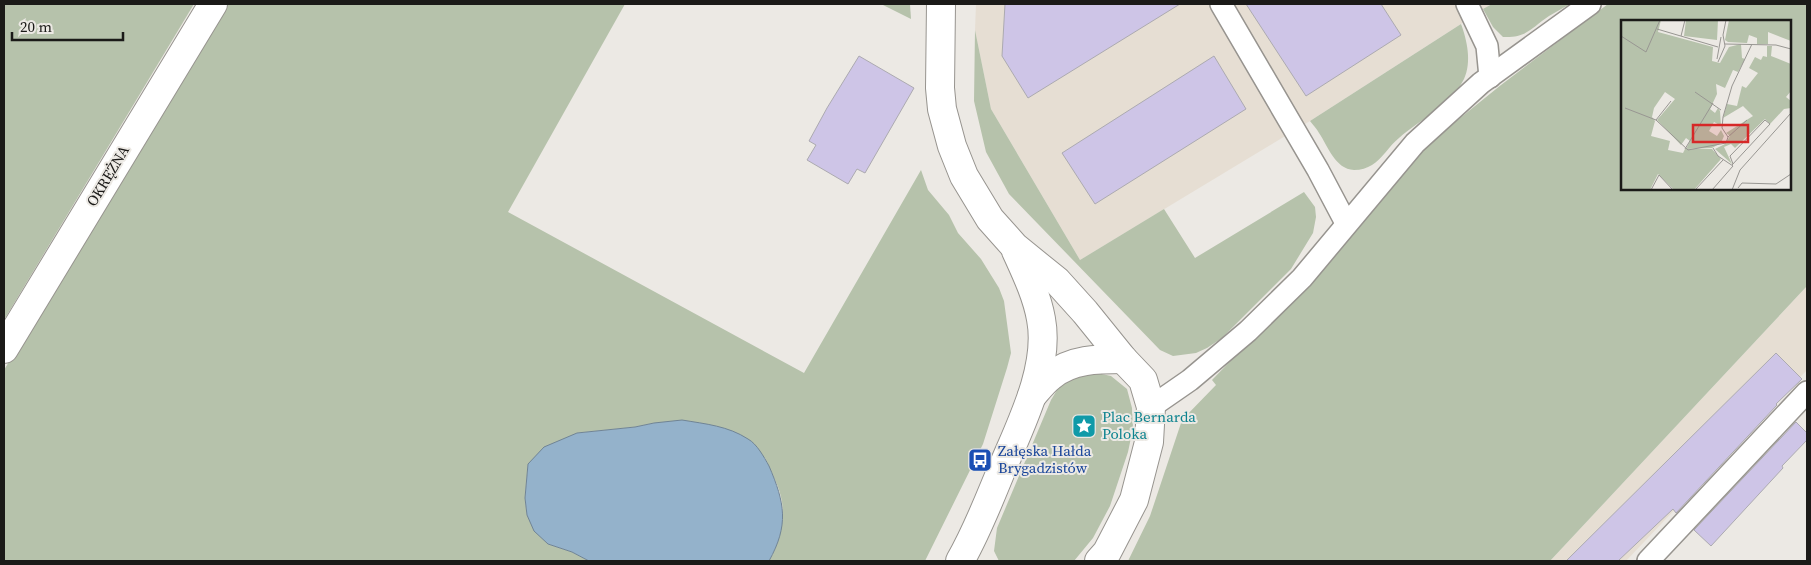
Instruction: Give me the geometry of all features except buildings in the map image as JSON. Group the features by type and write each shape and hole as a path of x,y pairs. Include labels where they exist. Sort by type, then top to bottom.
{"street":[{"name":"OKRĘŻNA","path":"4,349 213,4"},
{"path":"941,4 940,88 942,109 952,146 964,176 990,219 1015,248 1057,281 1085,312 1122,359 1143,380 1151,407 1149,442 1134,500 1107,552 1099,561"},
{"path":"960,561 976,533 1032,396 1042,354 1041,320 1029,280 1015,248"},
{"path":"1032,396 1051,376 1067,365 1095,359 1122,359"},
{"path":"976,533 984,561"}],"lane":[{"path":"1221,4 1318,170 1346,223"},
{"path":"1467,4 1487,46 1490,77"},
{"path":"1151,407 1190,380 1248,331 1302,278 1346,223 1415,143 1490,77 1590,4"},
{"path":"1648,561 1807,392"}],"shaded area":[{"path":"976,4 1492,4 1310,121 1080,260 991,109 975,30"},
{"path":"1807,286 1807,370 1626,561 1550,561"}],"green space":[{"path":"4,4 194,4 4,320"},
{"path":"227,4 625,4 508,212 804,373 921,170 928,190 949,215 958,233 981,259 999,288 1004,301 1011,353 983,444 925,561 769,561 780,533 783,510 779,491 765,458 654,423 635,427 577,433 528,464 525,498 527,515 548,544 572,552 589,561 4,561 4,370"},
{"path":"881,4 910,4 911,19"},
{"path":"1492,4 1570,4 1523,34 1503,37 1493,27 1483,9"},
{"path":"1608,4 1807,4 1807,286 1550,561 1128,561 1150,516 1182,420 1216,385 1212,380 1308,281 1423,148 1501,85"},
{"path":"1461,24 1467,44 1468,65 1464,79 1458,89 1443,105 1399,138 1372,165 1364,169 1354,170 1342,166 1333,156 1310,121"},
{"path":"975,30 991,109 1080,260 1164,209 1195,258 1304,192 1315,207 1316,217 1313,233 1291,269 1222,338 1207,348 1196,353 1173,356 1160,350 1009,194 986,152 974,101"},
{"path":"1092,372 1111,376 1127,389 1132,408 1133,428 1128,452 1110,506 1093,538 1074,561 999,561 994,551 997,528 1051,400 1067,378 1076,374"}],"water":[{"path":"682,420 733,431 751,441 763,455 779,491 782,514 780,536 769,561 589,561 572,552 548,544 534,531 527,515 525,498 528,464 544,447 577,433"}],"place":[{"name":"Plac Bernarda Poloka","path":"1084,426"},
{"name":"Załęska Hałda Brygadzistów","path":"980,460"}]}
